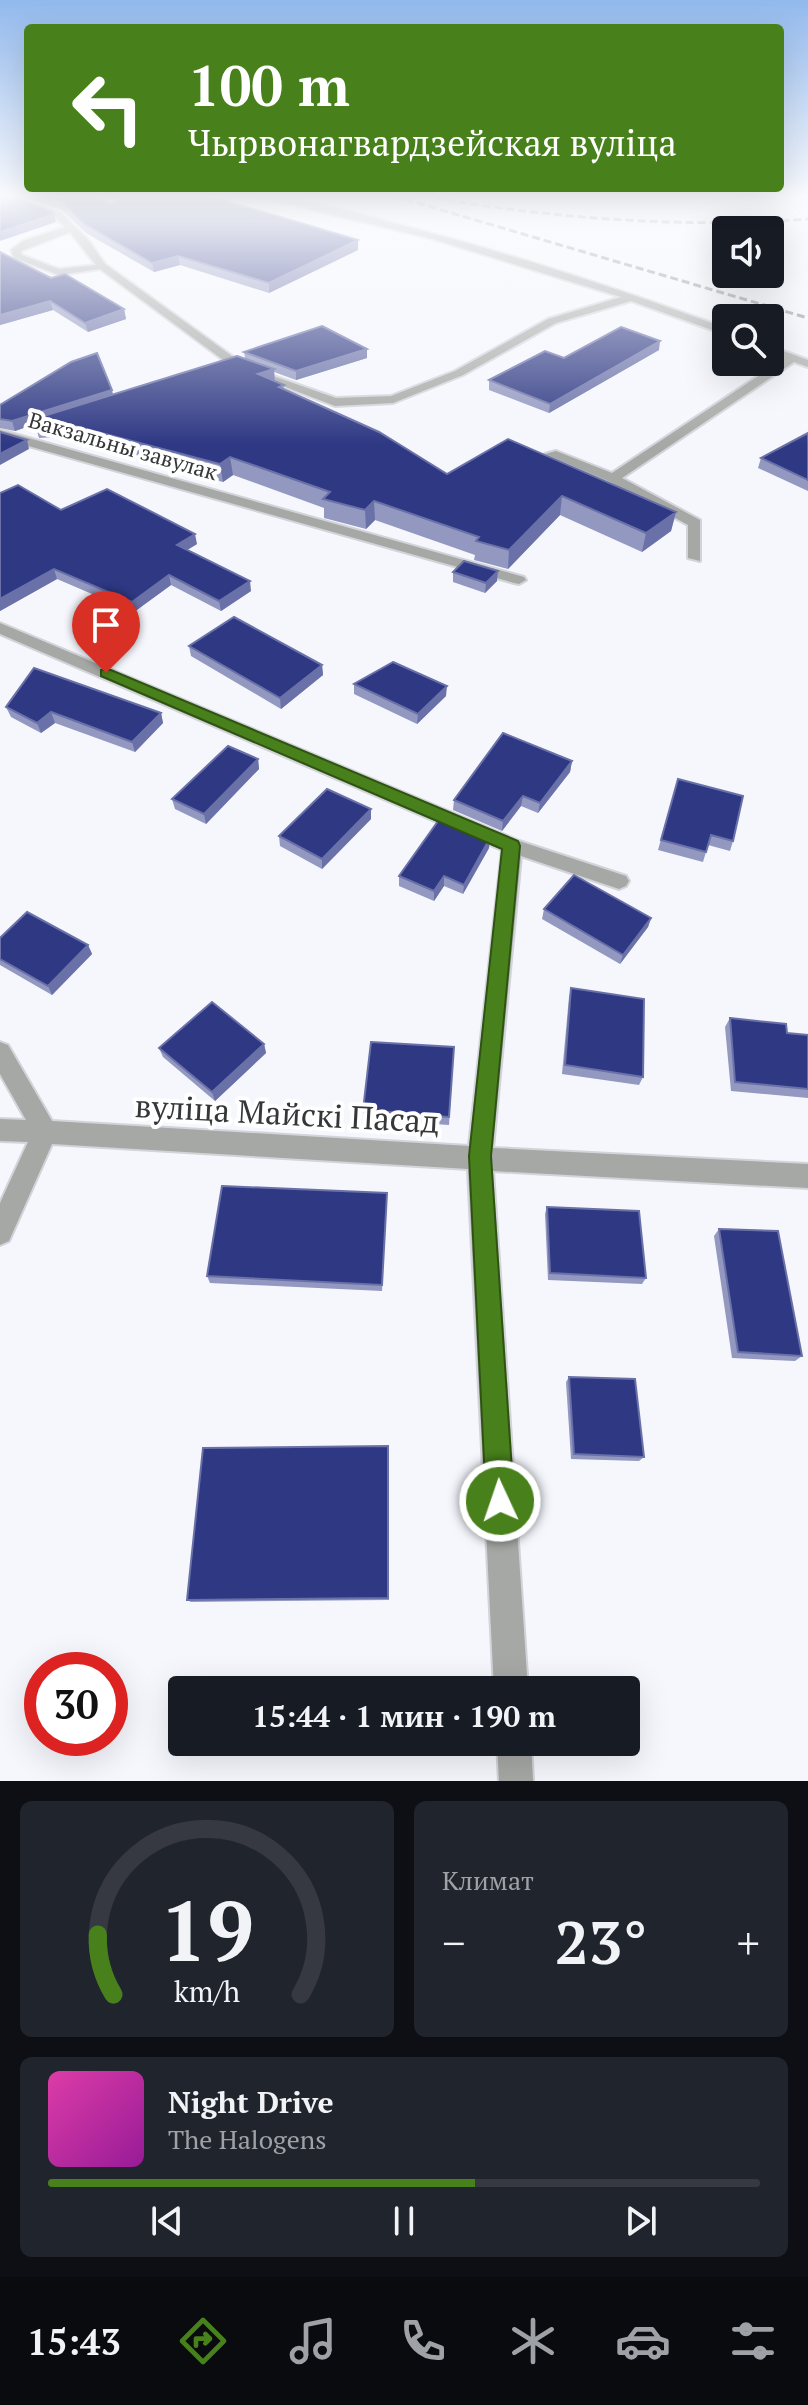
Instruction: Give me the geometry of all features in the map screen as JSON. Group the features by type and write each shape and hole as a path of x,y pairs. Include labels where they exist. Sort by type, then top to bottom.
{"street":[{"path":"120,279 239,366 335,402 393,399 459,373 552,321 629,298"},
{"path":"568,279 712,327"},
{"path":"784,354 808,364"},
{"path":"613,478 793,358"},
{"path":"209,376 239,366"},
{"name":"Вакзальны завулак","path":"6,436 43,429"},
{"name":"Вакзальны завулак","path":"6,436 519,580"},
{"path":"551,454 613,478 695,523 695,558"},
{"path":"0,628 512,846 619,881"},
{"path":"510,1676 480,1156 512,846"},
{"path":"0,1052 45,1132 0,1232"},
{"name":"вуліца Майскі Пасад","path":"0,1130 261,1149 480,1156 808,1176"},
{"path":"515,1756 516,1781"}],"building":[{"path":"0,279 74,279 124,309 85,323 50,301 0,315"},
{"path":"256,279 277,279 269,283"},
{"path":"322,326 367,349 296,371 244,352"},
{"path":"621,327 660,341 550,404 489,380 545,351 564,358"},
{"path":"97,353 112,390 12,421 0,419 0,405 71,362"},
{"path":"237,356 274,369 258,374 284,385 279,387 379,432 447,474 508,439 676,512 646,533 562,496 509,550 476,541 479,537 374,501 365,510 323,499 330,492 230,457 220,464 48,419 34,419"},
{"path":"0,432 27,440 0,454"},
{"path":"808,433 808,480 761,458"},
{"path":"18,485 61,510 107,489 195,534 177,545 250,581 219,601 169,575 132,602 54,569 0,599 0,493"},
{"path":"464,561 498,571 486,583 453,572"},
{"path":"234,617 322,665 280,698 189,646"},
{"path":"393,662 447,686 418,714 354,684"},
{"path":"34,668 161,713 132,742 51,712 37,723 6,707"},
{"path":"503,733 572,761 540,803 523,796 503,821 454,800"},
{"path":"228,746 258,759 204,814 172,799"},
{"path":"678,779 743,796 733,841 711,835 706,852 661,840"},
{"path":"327,789 371,809 322,859 279,836"},
{"path":"441,817 490,838 464,885 444,876 434,891 399,876"},
{"path":"574,875 651,918 623,955 544,909"},
{"path":"27,912 88,945 48,986 0,959 0,938"},
{"path":"571,988 644,999 643,1077 565,1065"},
{"path":"212,1002 264,1044 212,1092 159,1048"},
{"path":"730,1018 786,1024 787,1033 808,1035 808,1089 735,1082"},
{"path":"371,1042 454,1047 449,1117 363,1110"},
{"path":"222,1186 387,1193 382,1285 207,1276"},
{"path":"547,1207 639,1211 646,1278 550,1273"},
{"path":"719,1229 778,1231 802,1356 738,1352"},
{"path":"569,1377 635,1379 644,1457 574,1454"},
{"path":"388,1446 388,1598 187,1600 203,1448"}],"railway":[{"path":"676,279 808,318"}],"route":[{"path":"106,673 512,846 480,1156 500,1501"}]}
